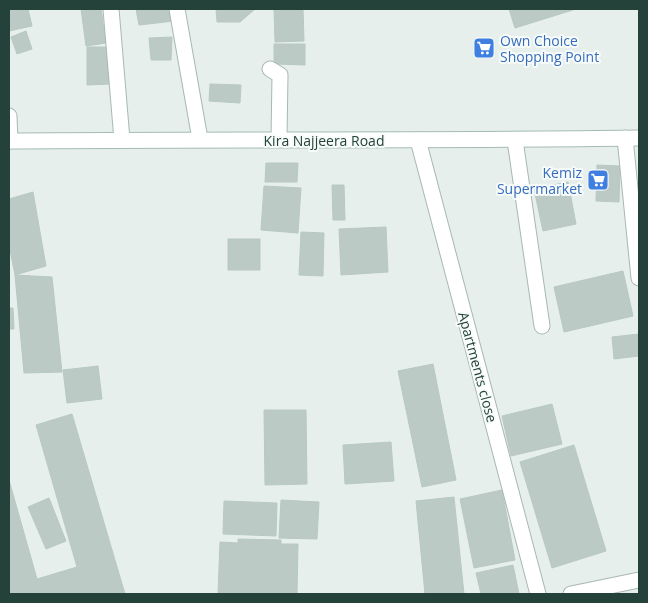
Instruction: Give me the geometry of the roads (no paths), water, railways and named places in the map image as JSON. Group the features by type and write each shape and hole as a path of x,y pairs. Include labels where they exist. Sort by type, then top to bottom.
{"main road":[{"path":"111,9 122,140"},
{"path":"177,9 200,139"},
{"path":"270,69 280,76 279,139"},
{"path":"9,116 10,141"},
{"path":"632,138 639,278"},
{"name":"Kira Najjeera Road","path":"10,141 632,138"},
{"name":"Apartments close","path":"418,140 538,594"},
{"path":"515,140 542,326"},
{"path":"571,594 639,580"}],"place":[{"name":"Own Choice Shopping Point","path":"484,48"},
{"name":"Kemiz Supermarket","path":"598,180"}]}
